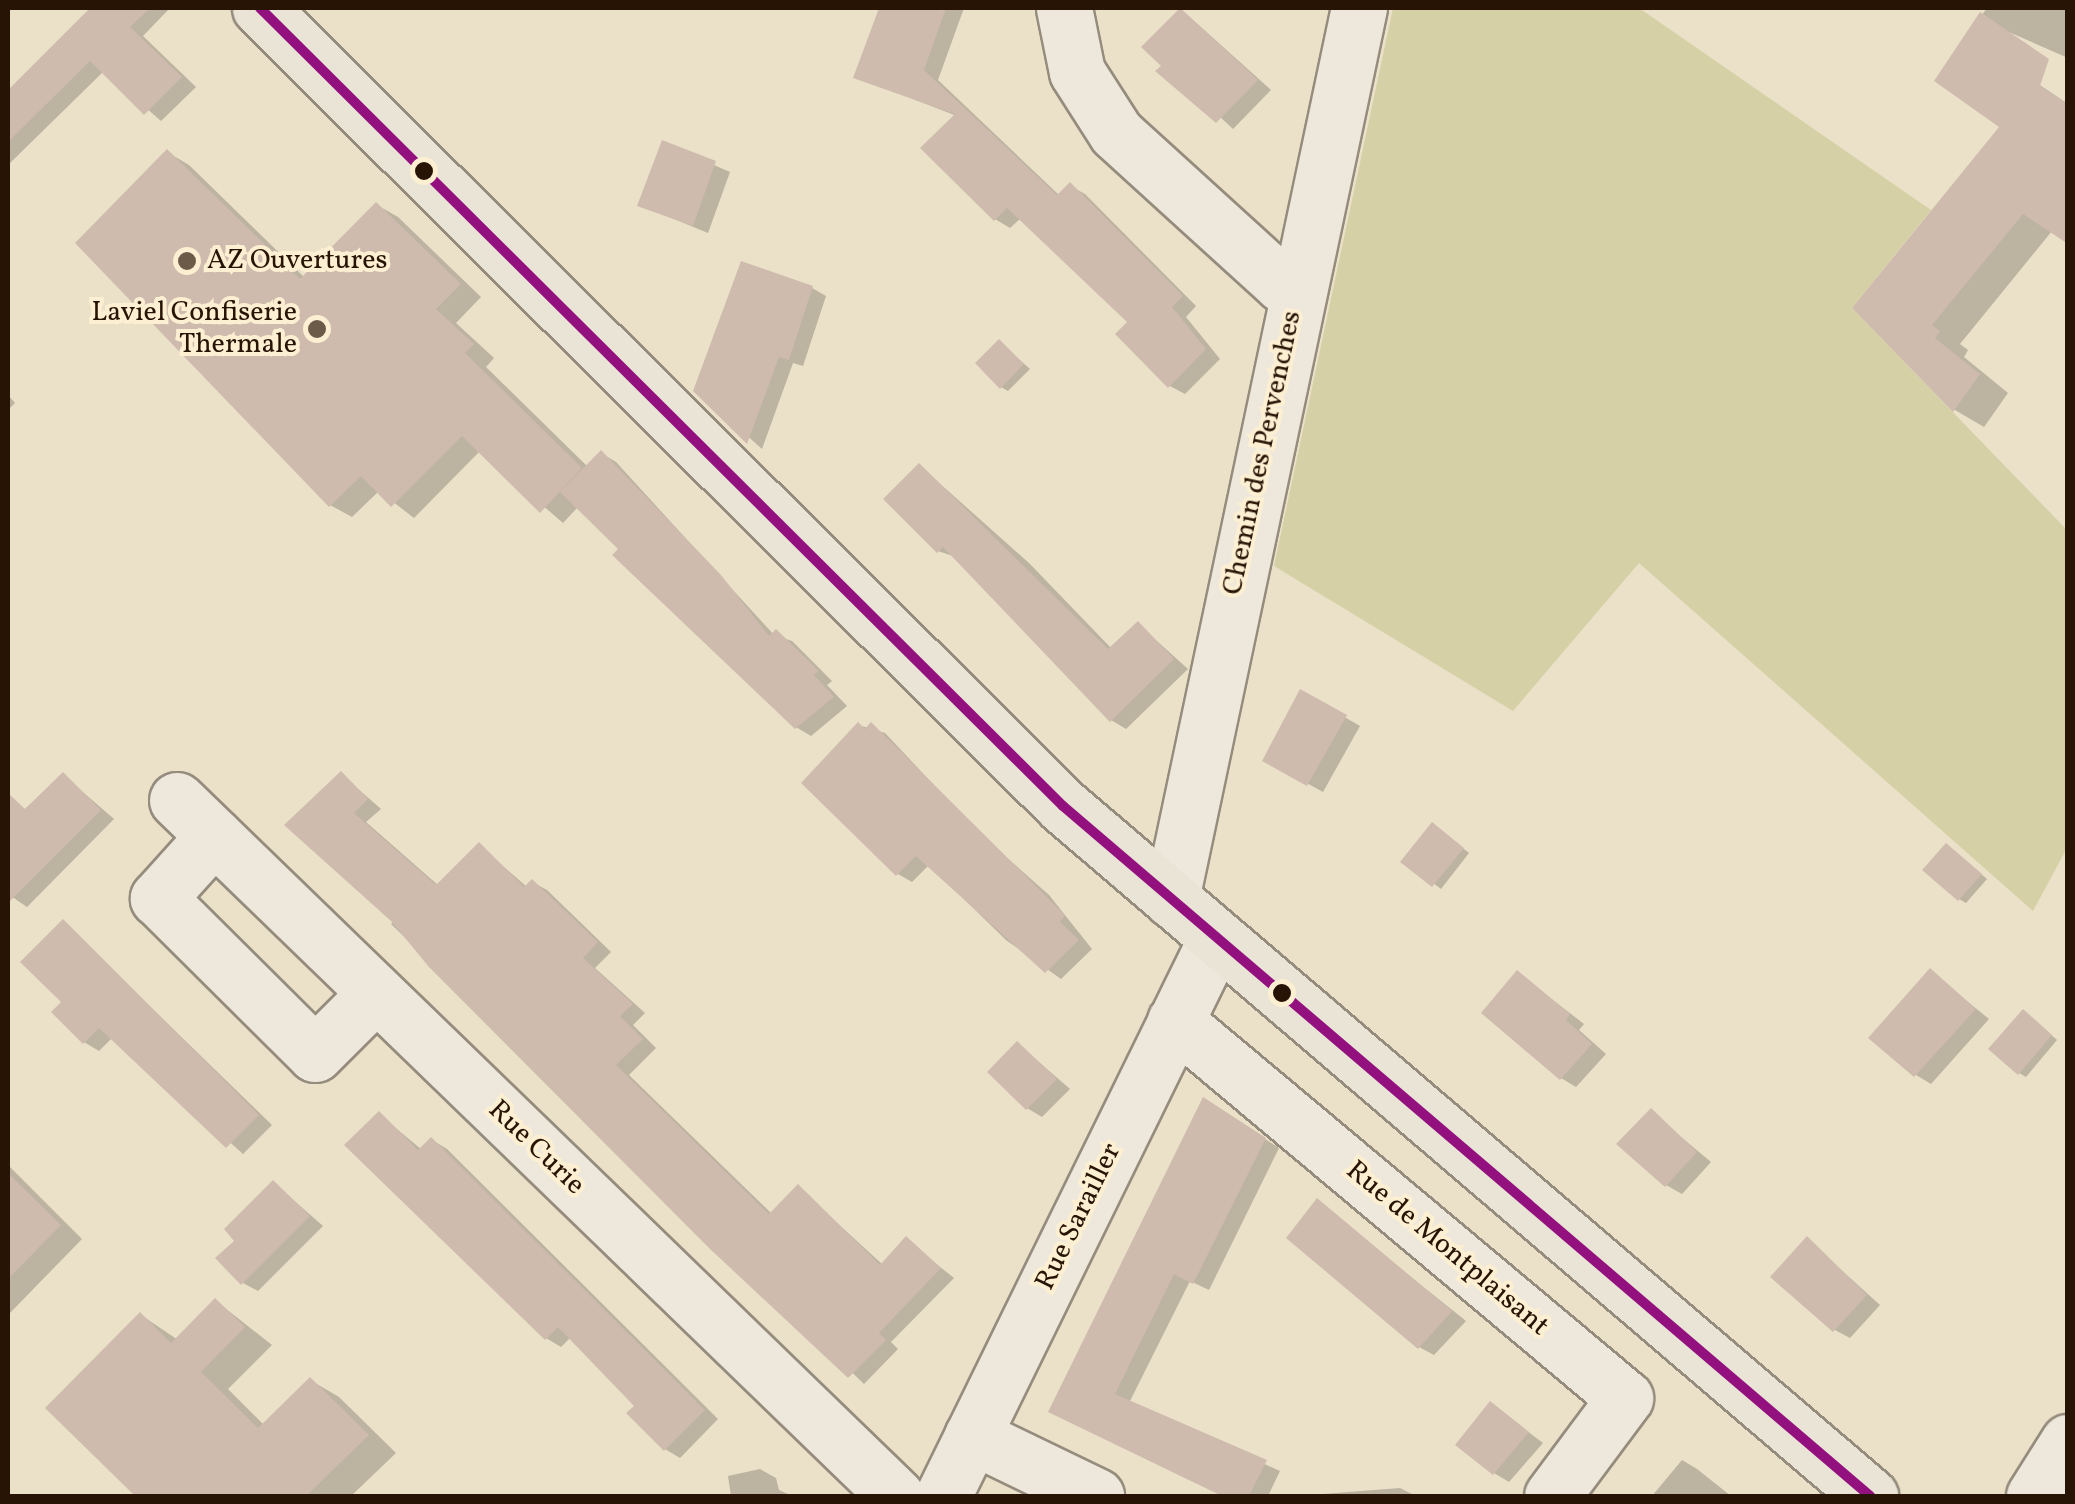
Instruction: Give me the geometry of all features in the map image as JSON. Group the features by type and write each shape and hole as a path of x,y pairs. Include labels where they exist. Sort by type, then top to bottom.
{"main road":[{"path":"260,8 1063,806 1870,1496"}],"street":[{"path":"1064,8 1078,72 1116,133 1282,284 1298,289"},
{"name":"Chemin des Pervenches","path":"1171,899 1359,8"},
{"name":"Rue Curie","path":"376,993 314,1054 158,898 195,818 376,993 896,1496"},
{"name":"Rue Sarailler","path":"943,1496 1216,938"},
{"name":"Rue de Montplaisant","path":"1175,1021 1625,1398 1552,1496"},
{"path":"972,1436 1096,1496"},
{"path":"2034,1496 2068,1442"}],"shaded area":[{"path":"1393,8 1639,8 1931,210 1852,308 2067,530 2067,848 2033,911 1639,563 1513,711 1274,566"}],"building":[{"path":"90,8 150,8 130,27 182,77 144,115 90,61 8,142 8,90"},
{"path":"879,8 946,8 924,70 1057,195 1070,182 1183,296 1172,307 1206,349 1168,388 1115,334 1127,322 1007,208 994,221 920,148 955,114 853,78"},
{"path":"1180,8 1258,80 1216,123 1155,71 1161,66 1141,47"},
{"path":"1980,12 2049,59 2040,86 2068,104 2068,244 2023,214 1932,325 1940,331 1935,338 1980,374 1953,412 1852,308 1999,127 1934,81"},
{"path":"662,140 716,161 693,226 637,206"},
{"path":"167,149 300,279 376,202 461,284 436,309 474,344 465,353 582,468 540,513 462,436 391,507 361,476 329,507 75,243"},
{"path":"741,261 813,286 789,360 779,357 747,444 693,391"},
{"path":"999,339 1024,364 1000,389 975,363"},
{"path":"601,450 721,575 769,636 776,629 819,671 814,675 834,697 795,729 612,555 618,549 560,492"},
{"path":"919,463 1108,649 1138,621 1174,659 1110,722 943,547 937,553 883,499"},
{"path":"1300,689 1347,715 1307,786 1262,761"},
{"path":"858,722 865,729 871,722 1065,915 1060,922 1079,940 1045,973 916,856 896,876 801,783"},
{"path":"341,771 368,799 354,813 436,885 479,842 524,887 532,879 598,942 583,958 633,1004 620,1016 643,1039 616,1065 769,1214 798,1184 880,1265 906,1236 941,1268 879,1333 886,1340 848,1378 709,1248 429,967 391,921 284,825"},
{"path":"63,772 101,810 8,903 8,793 25,809"},
{"path":"1432,822 1464,848 1432,887 1400,862"},
{"path":"1946,843 1982,874 1958,901 1922,870"},
{"path":"63,919 259,1115 226,1148 99,1028 83,1044 51,1012 61,1002 20,962"},
{"path":"1930,968 1976,1009 1914,1077 1868,1038"},
{"path":"1517,970 1570,1014 1566,1020 1592,1044 1560,1080 1481,1013"},
{"path":"2023,1009 2052,1035 2018,1075 1988,1049"},
{"path":"1017,1041 1057,1079 1026,1110 987,1072"},
{"path":"1203,1097 1266,1138 1193,1284 1174,1274 1115,1394 1267,1460 1249,1496 1222,1496 1048,1412"},
{"path":"1651,1108 1697,1152 1665,1187 1616,1144"},
{"path":"379,1111 418,1150 431,1137 705,1410 664,1451 626,1413 634,1406 558,1327 545,1340 344,1145"},
{"path":"8,1173 61,1225 8,1279"},
{"path":"273,1180 310,1216 241,1285 215,1258 234,1241 224,1229"},
{"path":"1317,1198 1452,1311 1418,1349 1286,1238"},
{"path":"1807,1236 1867,1295 1833,1332 1770,1277"},
{"path":"215,1298 245,1327 201,1372 258,1428 310,1377 369,1435 306,1496 135,1496 45,1408 140,1312 171,1343"},
{"path":"1490,1401 1529,1432 1493,1475 1455,1445"}],"transit line":[{"path":"260,8 1063,806 1870,1496"}],"place":[{"name":"AZ Ouvertures","path":"187,261"},
{"name":"Laviel Confiserie Thermale","path":"317,329"}]}
